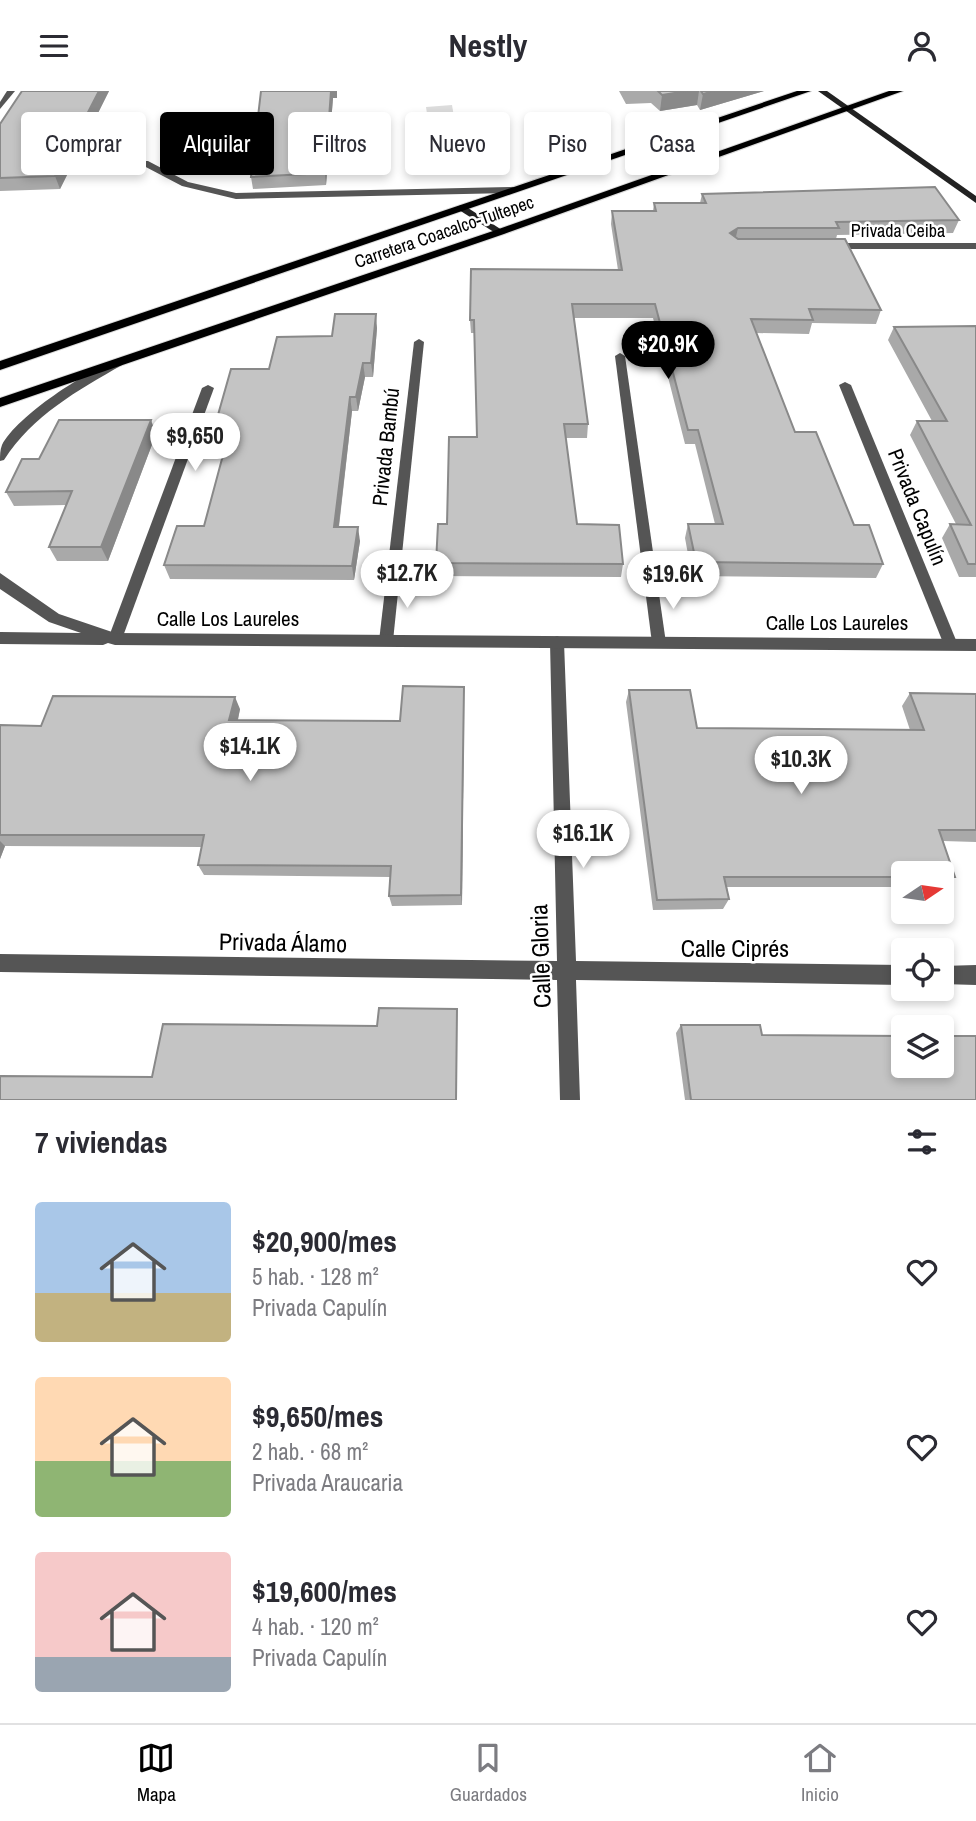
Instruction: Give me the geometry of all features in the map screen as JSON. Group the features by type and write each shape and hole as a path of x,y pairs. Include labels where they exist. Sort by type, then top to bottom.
{"main road":[{"name":"Carretera Coacalco-Tultepec","path":"1,365 806,91"},
{"path":"822,91 976,200"},
{"name":"Carretera Coacalco-Tultepec","path":"0,403 500,232 898,91"},
{"path":"462,208 500,232"}],"street":[{"path":"0,107 11,91"},
{"path":"146,164 184,184 236,196 513,190"},
{"name":"Privada Ceiba","path":"815,247 976,246"},
{"name":"Privada Bambú","path":"386,641 419,342"},
{"path":"620,356 659,643"},
{"path":"0,457 9,441 53,401 122,361"},
{"name":"Privada Capulín","path":"845,385 950,645"},
{"path":"0,638 115,639 208,388"},
{"name":"Calle Los Laureles","path":"0,578 2,583 54,618 115,639 976,645"},
{"name":"Calle Gloria","path":"557,642 570,1100"},
{"name":"Privada Álamo","path":"0,963 566,972"},
{"name":"Calle Ciprés","path":"566,972 891,975"},
{"path":"954,975 976,975"}],"shaded area":[{"path":"452,105 453,112 427,112 426,107"}],"building":[{"path":"22,91 99,91 88,112 21,112 21,175 55,176 0,178 0,124"},
{"path":"261,91 331,91 329,112 288,112 288,175 251,177 274,175 274,112 259,112"},
{"path":"658,91 687,91 662,95"},
{"path":"935,187 959,220 836,222 839,228 738,228 730,233 738,239 845,239 881,310 809,309 813,320 751,319 795,432 816,432 854,525 869,525 883,564 696,562 688,524 723,524 698,430 688,430 655,304 572,304 588,424 564,424 577,524 619,525 623,564 436,563 438,524 447,524 449,437 477,437 474,320 470,320 471,269 622,270 612,211 656,211 654,203 706,203 702,194"},
{"path":"335,314 376,314 371,363 363,363 356,397 350,397 334,527 358,527 352,566 164,565 177,526 204,526 230,429 214,429 231,369 269,369 277,337 332,336"},
{"path":"976,326 976,564 968,564 950,524 971,525 917,421 947,421 894,327"},
{"path":"59,420 151,420 101,547 49,547 72,491 6,492 22,459 39,459"},
{"path":"403,686 464,687 461,895 389,896 391,866 198,865 204,835 0,835 0,725 41,726 53,696 235,697 229,720 400,721"},
{"path":"629,690 690,690 697,728 924,730 910,693 976,694 976,830 939,830 950,861 891,861 891,877 724,877 729,899 657,900"},
{"path":"379,1008 457,1009 456,1100 0,1100 0,1076 152,1077 163,1024 377,1026"},
{"path":"681,1025 760,1025 762,1035 891,1036 891,1078 954,1078 954,1036 976,1036 976,1100 691,1100"}]}
